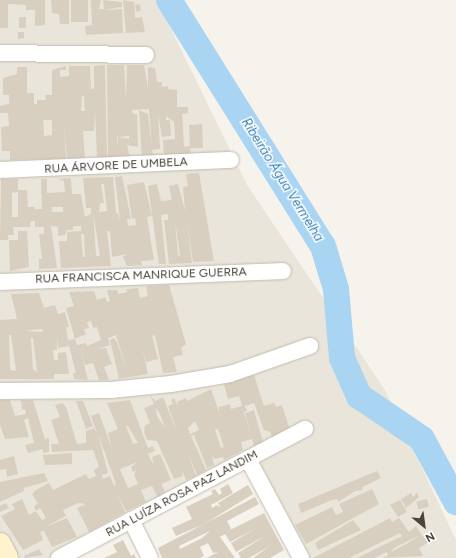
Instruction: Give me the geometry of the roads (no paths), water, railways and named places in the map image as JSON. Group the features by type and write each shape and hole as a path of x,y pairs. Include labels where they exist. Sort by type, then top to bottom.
{"street":[{"path":"0,53 146,55"},
{"name":"RUA ÁRVORE DE UMBELA","path":"0,170 231,160"},
{"name":"RUA FRANCISCA MANRIQUE GUERRA","path":"0,282 283,271"},
{"path":"0,391 111,390 170,384 230,374 310,346"},
{"name":"RUA LUÍZA ROSA PAZ LANDIM","path":"59,558 304,429"},
{"path":"248,459 301,558"},
{"path":"131,520 150,558"},
{"path":"0,544 7,558"}],"waterway":[{"name":"Ribeirão Água Vermelha","path":"169,0 323,246 336,289 342,358 359,396 422,439 456,502"}]}
